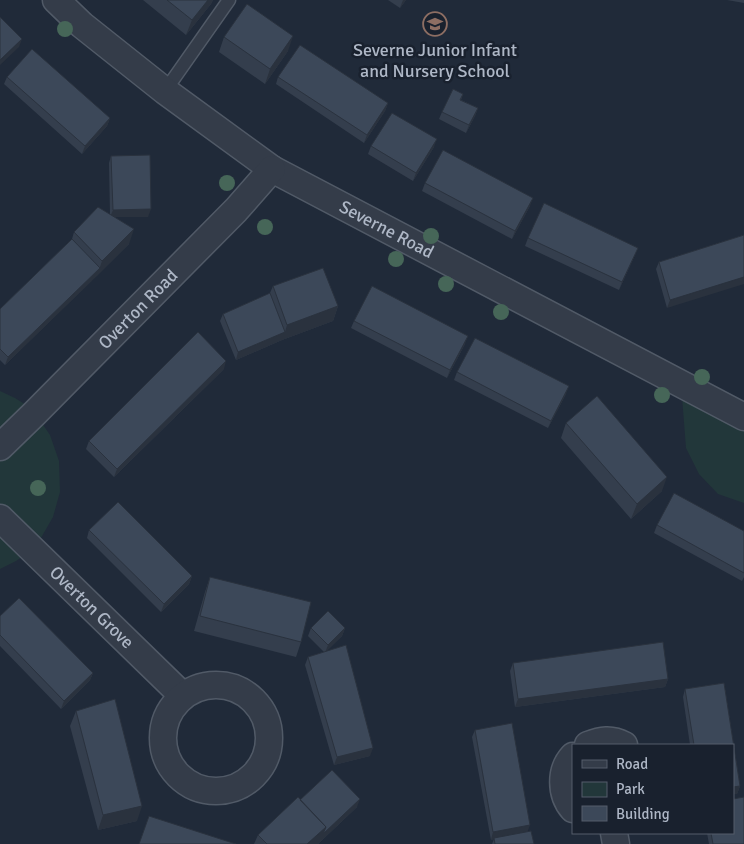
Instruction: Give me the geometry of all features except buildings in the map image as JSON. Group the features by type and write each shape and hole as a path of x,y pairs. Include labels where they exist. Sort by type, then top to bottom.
{"street":[{"name":"Severne Road","path":"56,0 82,25 165,91 272,169 744,417"},
{"name":"Overton Road","path":"0,447 236,210 272,169"},
{"name":"Overton Grove","path":"0,518 183,696"},
{"path":"216,684 240,690 254,699 267,720 269,746 258,771 240,786 218,792 182,780 167,761 162,745 164,722 183,696 216,684"},
{"path":"591,744 602,740 622,744"},
{"path":"572,757 564,774 563,786 568,803 572,808"}],"lane":[{"path":"165,91 229,0"}],"green space":[{"path":"681,384 744,417 744,503 718,494 699,474 686,448"},
{"path":"0,391 26,405 35,413 50,435 59,461 60,492 53,517 38,543 32,550 16,561 0,569"}],"place":[{"name":"Severne Junior Infant and Nursery School","path":"435,24"}]}
